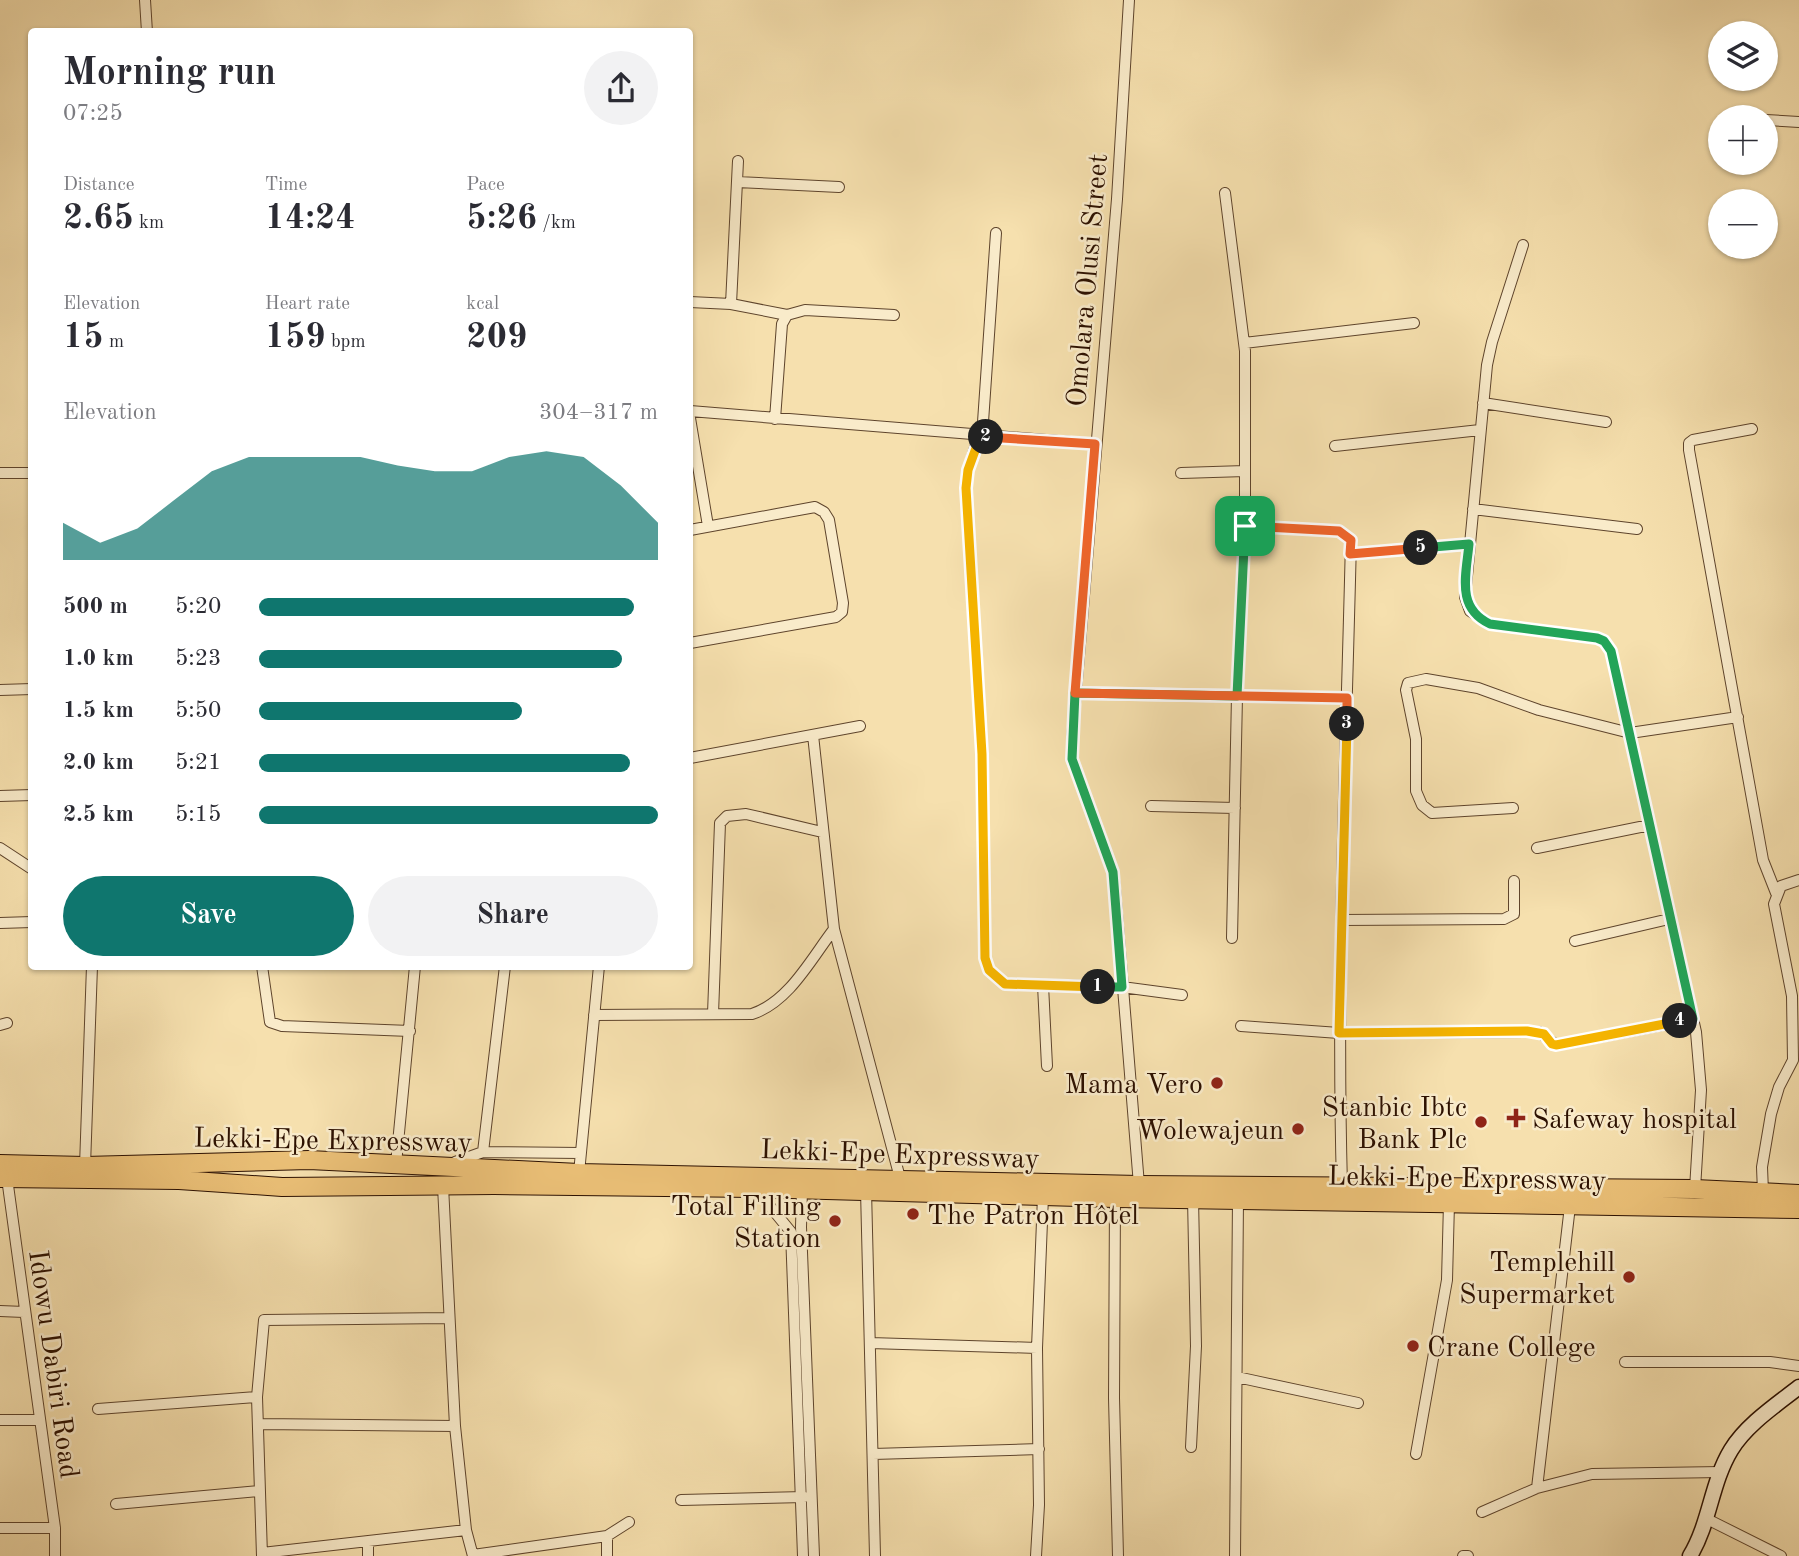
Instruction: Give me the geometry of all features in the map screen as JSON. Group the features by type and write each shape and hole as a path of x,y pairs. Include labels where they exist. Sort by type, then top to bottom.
{"highway":[{"name":"Lekki-Epe Expressway","path":"3,1174 85,1166 292,1160 579,1173 1139,1185 1695,1189 1799,1194"},
{"path":"282,1187 292,1160"},
{"path":"292,1160 302,1187"},
{"name":"Lekki-Epe Expressway","path":"3,1174 179,1180 282,1187 755,1188 1115,1198 1799,1209"}],"street":[{"path":"145,0 147,28"},
{"name":"Omolara Olusi Street","path":"1129,0 1117,199 1095,444 1072,759 1113,872 1139,1185"},
{"path":"1778,121 1799,122"},
{"path":"732,304 738,161"},
{"path":"737,182 839,187"},
{"path":"1225,193 1244,343 1245,526 1237,696 1232,938"},
{"path":"996,233 980,437 968,470 966,488 982,754 985,958 989,970 1005,984 1122,987 1182,995"},
{"path":"1522,245 1492,342 1480,430 1465,597 1470,611 1490,624 1604,641 1611,651 1693,1019 1701,1090 1695,1189"},
{"path":"693,302 732,304 787,315 805,310 894,315"},
{"path":"775,419 782,324 787,315"},
{"path":"1244,343 1414,323"},
{"path":"1483,403 1606,422"},
{"path":"693,411 980,437 1095,444"},
{"path":"1752,429 1689,443 1763,860 1776,893"},
{"path":"1335,446 1480,430"},
{"path":"693,436 708,526"},
{"path":"1181,473 1245,471"},
{"path":"0,473 28,473"},
{"path":"693,529 816,507 829,520 843,603 842,612 836,617 693,642"},
{"path":"1473,509 1637,529"},
{"path":"1245,526 1339,531 1351,540 1340,920 1342,1186"},
{"path":"1350,554 1469,544"},
{"path":"1513,808 1432,813 1422,806 1416,791 1416,739 1406,690 1408,683 1426,679 1478,688 1539,710 1630,733 1738,717"},
{"path":"0,690 28,689"},
{"path":"1075,693 1347,698"},
{"path":"693,757 860,726"},
{"path":"813,735 834,929 900,1178"},
{"path":"0,796 28,795"},
{"path":"1151,806 1235,808"},
{"path":"713,1014 720,823 727,816 746,814 822,832"},
{"path":"1537,848 1650,825"},
{"path":"0,848 28,866"},
{"path":"1763,1192 1762,1167 1771,1114 1779,1087 1793,1060 1792,996 1773,904 1781,886 1799,880"},
{"path":"1340,920 1504,919 1514,914 1514,881"},
{"path":"1575,941 1669,919"},
{"path":"0,923 28,922"},
{"path":"594,1015 752,1014 765,1010 783,995 834,929"},
{"path":"85,1166 92,970"},
{"path":"263,970 270,1022 282,1026 410,1031"},
{"path":"396,1164 415,970"},
{"path":"483,1152 505,970"},
{"path":"579,1173 599,970"},
{"path":"1043,985 1047,1066"},
{"path":"1241,1026 1339,1033 1527,1031 1544,1034 1556,1045 1693,1019"},
{"path":"446,1167 483,1152 581,1153"},
{"name":"Idowu Dabiri Road","path":"3,1174 55,1528 55,1556"},
{"path":"443,1186 455,1426 466,1530 473,1555 607,1536 629,1522"},
{"path":"755,1188 791,1232 799,1295 814,1556"},
{"path":"802,1189 799,1295 803,1556"},
{"path":"866,1190 875,1556"},
{"path":"1036,1556 1039,1450 1037,1348 1043,1196"},
{"path":"1115,1198 1114,1398 1118,1556"},
{"path":"1191,1447 1196,1346 1193,1198"},
{"path":"1235,1556 1238,1199"},
{"path":"1416,1454 1447,1280 1449,1203"},
{"path":"1537,1488 1570,1206"},
{"path":"0,1311 24,1312"},
{"path":"448,1318 264,1320 257,1397 262,1555 466,1530"},
{"path":"870,1343 1037,1348"},
{"path":"1625,1362 1770,1362 1799,1366"},
{"path":"1237,1377 1358,1403"},
{"path":"1690,1556 1707,1519 1731,1449 1748,1429 1799,1387"},
{"path":"98,1409 257,1397"},
{"path":"0,1420 40,1420"},
{"path":"259,1424 455,1426"},
{"path":"873,1454 1039,1450"},
{"path":"1482,1513 1537,1488 1592,1474 1622,1471 1721,1472"},
{"path":"116,1504 259,1491"},
{"path":"681,1500 812,1497"},
{"path":"1707,1519 1781,1556"},
{"path":"0,1528 55,1528"},
{"path":"607,1536 607,1556"},
{"path":"368,1543 368,1556"}],"place":[{"name":"Mama Vero","path":"1217,1083"},
{"name":"Safeway hospital","path":"1516,1118"},
{"name":"Stanbic Ibtc Bank Plc","path":"1481,1122"},
{"name":"Wolewajeun","path":"1298,1129"},
{"name":"The Patron Hôtel","path":"913,1214"},
{"name":"Total Filling Station","path":"835,1221"},
{"name":"Templehill Supermarket","path":"1629,1277"},
{"name":"Crane College","path":"1413,1346"}],"route":[{"path":"1245,526 1242,587 1237,696 1075,693 1072,759 1113,872 1122,987 1005,984 994,978 985,958 982,754 966,488 968,470 980,437 1095,444 1075,693 1347,698 1339,1033 1527,1031 1544,1034 1556,1045 1693,1019 1611,651 1604,641 1490,624 1479,619 1470,611 1465,597 1469,544 1350,554 1351,540 1347,534 1339,531 1245,526"}]}
